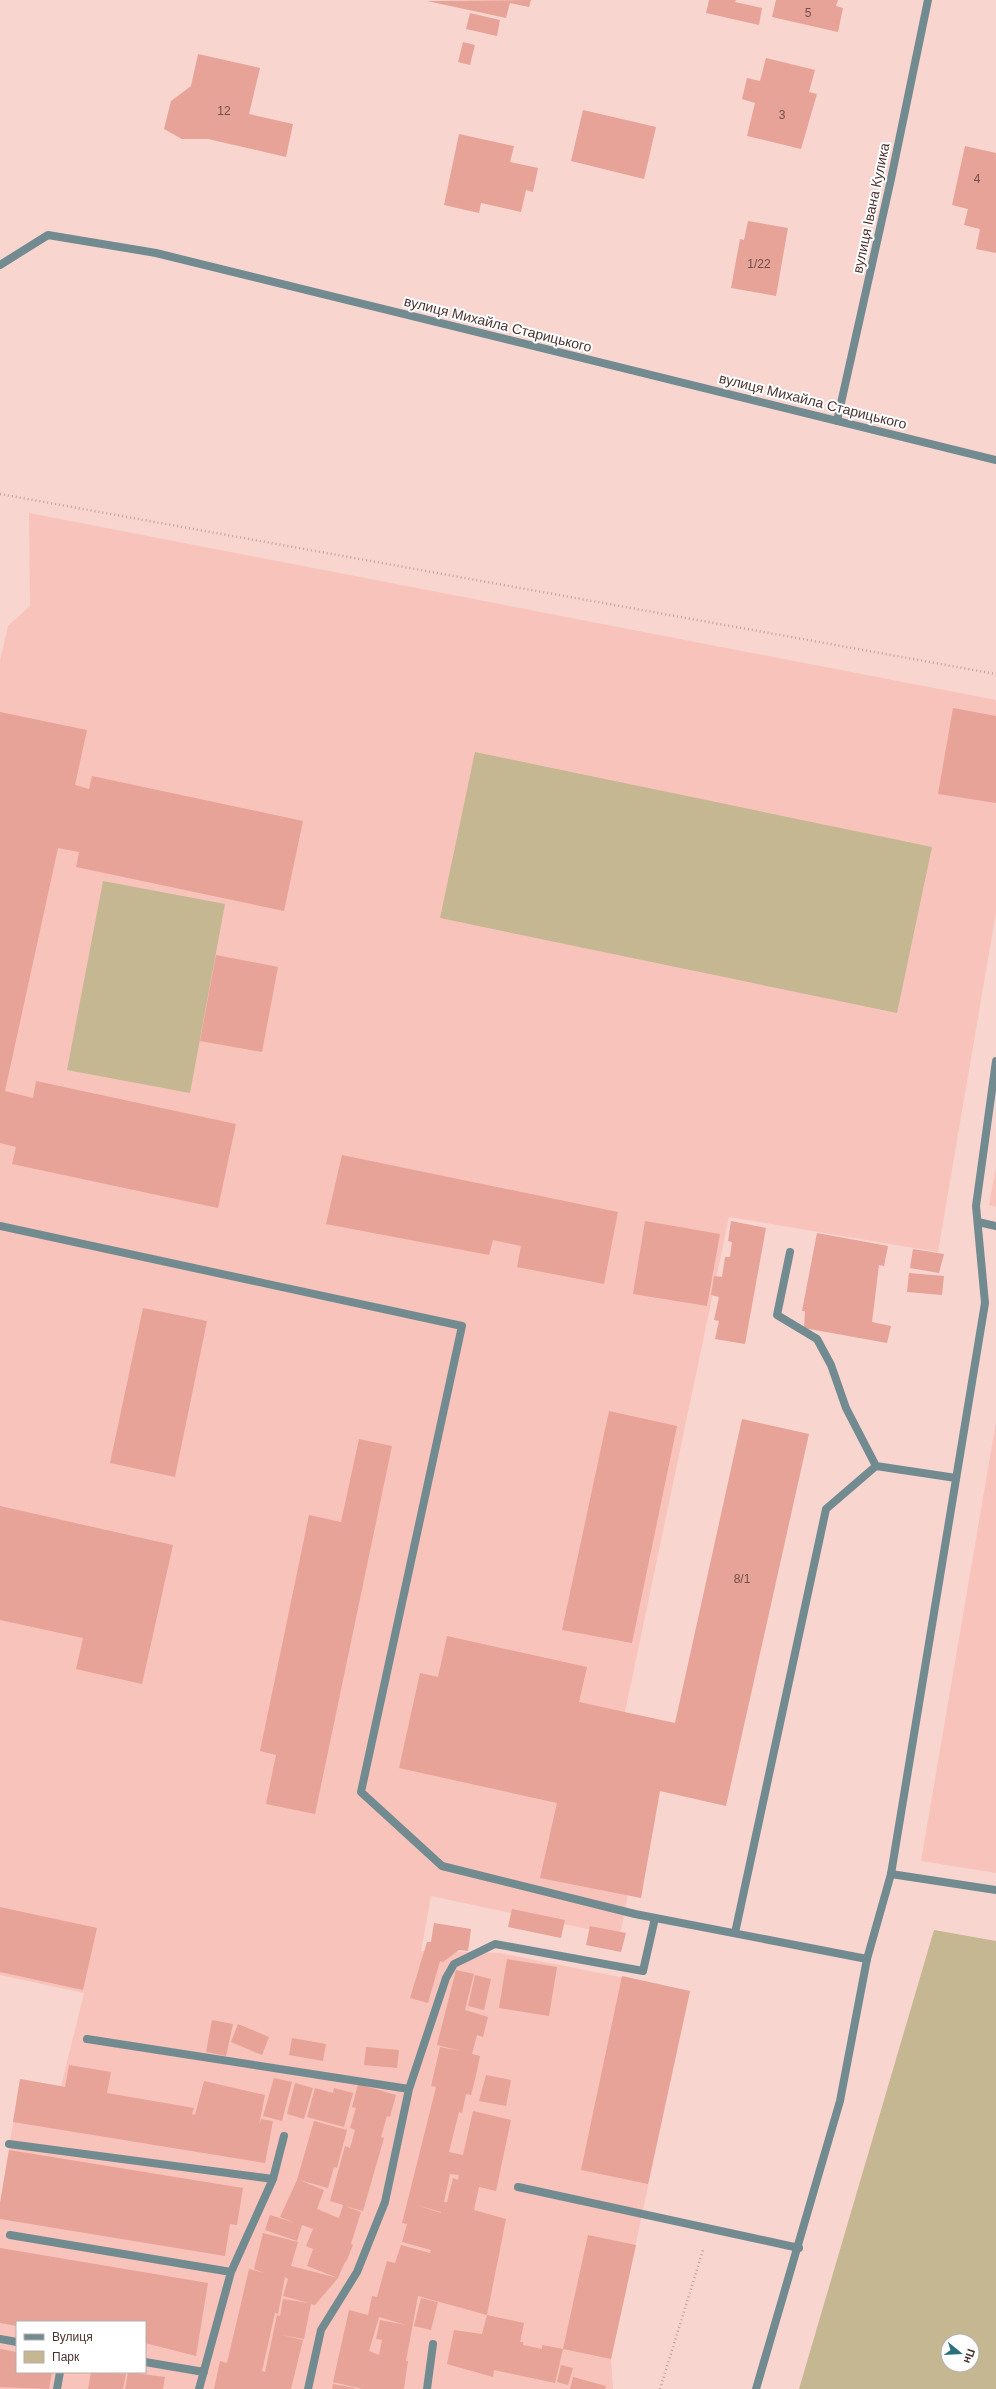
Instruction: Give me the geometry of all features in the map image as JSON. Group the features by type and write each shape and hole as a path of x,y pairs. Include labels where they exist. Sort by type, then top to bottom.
{"street":[{"name":"вулиця Івана Кулика","path":"836,421 891,179 928,0"},
{"name":"вулиця Михайла Старицького","path":"0,265 48,235 156,253 996,460"},
{"path":"756,2389 799,2248 840,2101 867,1959 890,1874 985,1304 976,1206 996,1061"},
{"path":"978,1222 996,1226"},
{"path":"0,1226 462,1326 361,1792 442,1866 655,1918 867,1959"},
{"path":"790,1252 777,1315 817,1339 830,1365 846,1408 876,1466"},
{"path":"735,1934 826,1509 876,1466 956,1478"},
{"path":"890,1874 996,1890"},
{"path":"308,2389 321,2330 357,2272 385,2202 409,2089 446,1978 454,1964 495,1944 643,1971 655,1918"},
{"path":"87,2039 409,2089"},
{"path":"199,2389 231,2272 273,2179 284,2136"},
{"path":"9,2144 273,2179"},
{"path":"518,2187 799,2248"},
{"path":"10,2235 231,2272"},
{"path":"0,2339 16,2342"},
{"path":"427,2389 433,2344"},
{"path":"146,2362 204,2372"},
{"path":"57,2389 60,2373"}],"path":[{"path":"0,494 996,674"},
{"path":"660,2389 709,2229"}],"shaded area":[{"path":"29,513 996,700 996,912 938,1252 729,1217 621,1731 658,1737 620,1936 431,1896 421,1951 499,1953 690,1991 611,2359 613,2389 0,2389 0,2205 20,2079 61,2086 84,1993 0,1975 0,661 8,626 30,606"},
{"path":"996,1167 996,1207 989,1205"},
{"path":"996,1422 996,1873 921,1861"}],"green space":[{"path":"475,752 932,847 897,1013 440,918"},
{"path":"103,881 225,904 190,1093 67,1070"},
{"path":"934,1930 996,1941 996,2389 799,2389"}],"building":[{"path":"531,0 529,7 510,3 506,18 427,1"},
{"path":"709,0 736,0 735,2 762,8 759,25 706,13"},
{"path":"776,0 838,0 836,6 843,8 838,32 772,17"},
{"path":"470,13 500,20 497,36 466,29"},
{"path":"463,42 475,45 470,65 458,62"},
{"path":"198,54 260,68 249,114 293,124 286,157 208,139 182,139 164,129 171,101 191,86"},
{"path":"766,58 815,70 809,92 817,94 801,149 747,136 755,103 742,99 747,78 760,81"},
{"path":"583,110 656,127 644,179 571,161"},
{"path":"459,134 514,146 510,162 538,168 533,192 526,190 521,212 481,203 479,213 444,205"},
{"path":"965,146 996,153 996,253 976,249 980,229 964,225 968,209 952,205"},
{"path":"748,221 788,228 776,296 731,288 740,239 744,240"},
{"path":"953,708 996,716 996,803 938,794"},
{"path":"0,712 87,730 75,785 89,789 92,776 303,821 284,911 76,867 79,852 58,848 5,1091 33,1098 36,1081 236,1124 218,1208 12,1164 16,1147 0,1143"},
{"path":"216,955 278,967 262,1052 200,1041"},
{"path":"342,1155 618,1212 604,1284 517,1267 521,1246 493,1240 489,1255 326,1224"},
{"path":"645,1221 720,1234 707,1306 633,1294"},
{"path":"731,1221 766,1228 745,1344 715,1339 719,1321 714,1320 719,1297 711,1295 714,1276 722,1277 725,1257 730,1257 732,1242 728,1241"},
{"path":"817,1233 888,1246 884,1266 879,1265 872,1322 891,1326 887,1343 804,1328 805,1311 802,1311"},
{"path":"913,1249 944,1254 939,1273 910,1268"},
{"path":"909,1273 944,1276 942,1295 907,1292"},
{"path":"143,1308 207,1321 175,1477 110,1463"},
{"path":"609,1411 677,1426 632,1643 562,1630"},
{"path":"742,1419 809,1434 726,1806 660,1791 641,1898 540,1878 557,1803 399,1768 420,1673 438,1677 447,1636 587,1667 579,1702 675,1723"},
{"path":"359,1439 392,1446 315,1814 266,1804 276,1755 260,1751 309,1515 341,1522"},
{"path":"0,1506 173,1545 142,1684 76,1669 83,1638 0,1620"},
{"path":"0,1907 97,1928 83,1990 0,1972"},
{"path":"512,1909 565,1920 561,1938 508,1927"},
{"path":"434,1923 471,1929 468,1951 459,1950 443,1962 440,1961 428,2003 410,1998 427,1942 431,1942"},
{"path":"590,1926 626,1933 621,1952 586,1945"},
{"path":"507,1959 557,1967 549,2016 499,2008"},
{"path":"456,1970 474,1974 465,2010 488,2017 483,2037 477,2035 472,2054 480,2056 476,2075 471,2095 466,2094 462,2113 459,2112 449,2152 463,2155 473,2111 511,2120 496,2191 479,2187 474,2210 506,2219 487,2315 418,2296 406,2361 408,2361 404,2389 362,2389 333,2382 349,2310 368,2315 372,2296 377,2297 387,2261 395,2263 401,2245 430,2253 431,2250 402,2242 407,2224 402,2223 436,2087 431,2086 440,2047 461,2051 437,2045","holes":["450,2174 459,2175 458,2180 453,2178 447,2202 444,2202","416,2205 441,2212 441,2213","379,2317 406,2325 380,2320 376,2339 382,2340 379,2355 369,2351"]},
{"path":"475,1975 491,1979 484,2010 468,2006"},
{"path":"622,1976 690,1991 648,2184 581,2170"},
{"path":"212,2020 233,2024 226,2056 206,2052"},
{"path":"238,2024 269,2037 262,2055 231,2042"},
{"path":"292,2038 326,2044 323,2061 289,2055"},
{"path":"366,2047 399,2050 397,2068 364,2065"},
{"path":"69,2065 111,2072 107,2093 194,2108 192,2114 195,2115 204,2081 265,2095 259,2125 261,2119 273,2121 265,2163 13,2122 20,2079 65,2087"},
{"path":"486,2075 511,2080 506,2106 479,2101"},
{"path":"274,2078 292,2082 282,2121 263,2116"},
{"path":"295,2083 313,2088 304,2119 287,2114"},
{"path":"358,2084 396,2095 390,2117 387,2116 381,2137 384,2138 363,2211 345,2206 361,2212 351,2244 353,2245 338,2278 307,2266 313,2249 306,2246 313,2229 302,2225 297,2241 265,2230 270,2215 295,2223 280,2217 297,2180 314,2121 347,2130 337,2168 334,2167 328,2188 299,2180 324,2190 317,2209 339,2218 343,2205 330,2201 345,2146 350,2148 355,2130 350,2128 356,2108 352,2107"},
{"path":"315,2088 333,2093 334,2088 353,2093 344,2127 307,2117"},
{"path":"9,2150 243,2188 237,2225 230,2224 225,2256 0,2219 0,2203"},
{"path":"263,2233 298,2242 291,2266 338,2278 315,2305 311,2304 304,2339 282,2335 303,2340 291,2389 214,2389 220,2361 227,2363 249,2269 264,2273 254,2269","holes":["285,2277 288,2279 283,2296 309,2303 283,2299 280,2316 277,2315 265,2372 262,2371 275,2313 278,2314"]},
{"path":"588,2235 636,2245 611,2359 563,2349"},
{"path":"0,2248 208,2283 196,2356 146,2343 146,2321 16,2321 16,2326 0,2323"},
{"path":"421,2298 438,2302 431,2330 414,2326"},
{"path":"487,2315 524,2323 520,2342 523,2342 523,2345 542,2349 542,2345 563,2349 555,2383 494,2370 493,2377 447,2364 454,2330 482,2334"},
{"path":"0,2349 16,2352 16,2373 52,2373 49,2389 0,2387"},
{"path":"561,2365 573,2368 568,2385 557,2382"},
{"path":"91,2373 126,2374 123,2389 88,2389"},
{"path":"128,2373 165,2377 163,2389 125,2389"},
{"path":"573,2377 606,2386 605,2389 570,2389"},
{"path":"333,2384 355,2388 332,2389"}]}
